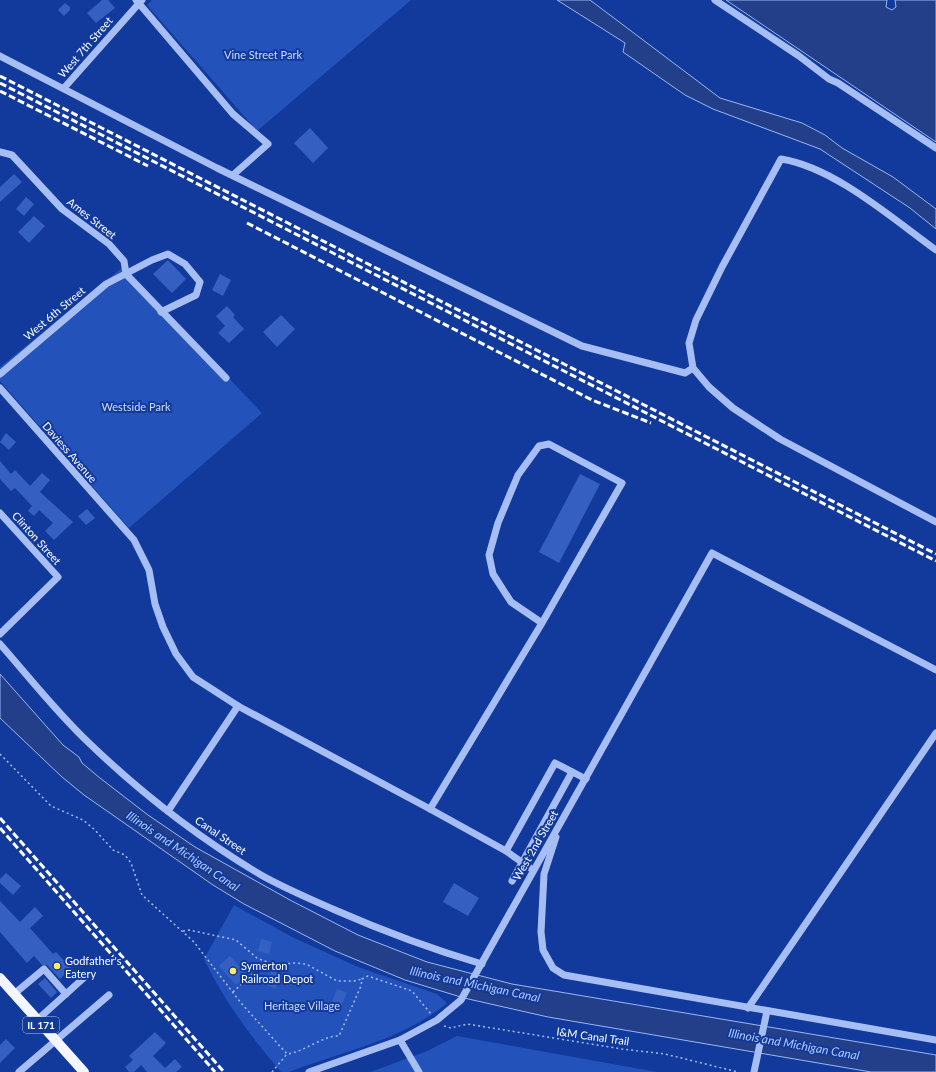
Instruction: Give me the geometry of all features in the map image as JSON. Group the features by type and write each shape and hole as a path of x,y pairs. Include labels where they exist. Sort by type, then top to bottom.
{"main road":[{"name":"IL 171","path":"2,983 14,994 84,1072"}],"street":[{"path":"715,0 799,56 829,79 838,83 936,148"},
{"path":"139,1 232,114 268,144 234,175"},
{"name":"West 7th Street","path":"64,88 139,1"},
{"path":"0,56 234,175 582,346 684,373 693,368"},
{"name":"Ames Street","path":"1,152 12,155 62,209 109,244 124,261 126,274 226,378"},
{"path":"936,250 831,177 798,162 781,159 722,267 696,320 689,343 693,368 709,387 733,408 780,439 936,522"},
{"name":"West 6th Street","path":"0,374 106,284 152,260 168,254 185,264 200,282 196,295 161,312"},
{"name":"Daviess Avenue","path":"0,388 134,540 149,570 155,604 163,628 176,654 192,677 238,706 430,808 506,851 533,870"},
{"path":"430,808 542,623 622,483 549,444 539,446 518,475 498,523 489,555 493,574 511,602 542,623"},
{"name":"Clinton Street","path":"0,513 58,577 0,634"},
{"name":"West 2nd Street","path":"309,1072 400,1040 437,1020 461,1000 712,553 936,670"},
{"name":"Canal Street","path":"0,644 88,742 128,779 214,845 256,872 393,935 434,950 482,964"},
{"path":"168,811 238,706"},
{"path":"748,1008 936,733"},
{"path":"506,851 555,763 586,779"},
{"path":"512,881 572,772"},
{"path":"562,822 544,874 541,932 543,950 553,968 564,975 767,1012 936,1040"},
{"path":"14,994 44,969 66,994"},
{"path":"37,1020 87,975"},
{"path":"19,1072 54,1040 109,995"},
{"path":"754,1072 767,1012"},
{"path":"400,1040 419,1072"}],"path":[{"path":"0,754 51,806 83,820 94,829 113,850 125,855 131,863 142,895 183,931 233,992 287,1054"},
{"path":"183,931 189,930 236,940 257,958 274,965"},
{"path":"233,992 259,968 295,963 306,964 337,981 354,981 368,976 412,991 429,1011"},
{"path":"272,1072 287,1054 301,1050 333,1036 339,1036 361,986 362,979"},
{"name":"I&M Canal Trail","path":"446,1027 451,1028 467,1024 622,1049 652,1052 738,1072"}],"green space":[{"name":"Vine Street Park","path":"152,0 411,0 257,131 147,5"},
{"name":"Westside Park","path":"123,267 262,413 129,528 0,381 0,367"},
{"name":"Heritage Village","path":"234,905 292,937 358,967 437,994 447,1003 411,1027 391,1036 289,1072 281,1072 229,1004 204,959"},
{"path":"457,1036 657,1072 370,1072 425,1052"}],"water":[{"path":"557,0 590,0 720,98 802,123 825,135 842,148 893,177 936,209 936,229 910,208 820,149 713,109 685,95 623,52 625,43"},
{"path":"726,0 887,0 886,7 892,10 896,7 895,0 936,0 936,142"},
{"name":"Illinois and Michigan Canal","path":"0,674 63,745 79,757 82,763 100,778 148,815 195,847 290,900 358,935 427,962 512,984 936,1055 936,1072 871,1072 548,1017 464,998 405,980 335,951 244,904 213,885 84,795 62,777 0,718"}],"building":[{"path":"102,0 108,0 115,8 96,23 87,13"},
{"path":"65,3 70,7 70,10 64,16 58,10"},
{"path":"310,128 328,148 313,163 294,143"},
{"path":"14,174 22,182 0,202 0,187"},
{"path":"26,197 34,204 24,216 16,209"},
{"path":"34,216 45,226 29,243 18,232"},
{"path":"168,260 186,279 172,293 153,274"},
{"path":"220,274 231,280 223,296 212,290"},
{"path":"227,306 235,315 233,317 244,329 229,343 218,333 225,326 216,316"},
{"path":"281,315 295,329 277,347 263,332"},
{"path":"6,433 16,442 9,450 0,442"},
{"path":"0,461 11,474 15,470 30,486 42,473 50,480 40,492 73,522 54,540 45,531 53,523 39,510 34,516 28,511 32,506 15,488 11,491 0,479"},
{"path":"580,474 600,484 559,563 539,552"},
{"path":"87,509 95,518 86,525 78,516"},
{"path":"6,873 21,886 13,895 0,883 0,879"},
{"path":"454,883 479,898 468,916 443,902"},
{"path":"0,901 20,922 35,907 43,916 30,928 53,954 56,952 71,968 60,979 47,965 42,965 34,956 27,963 0,932"},
{"path":"261,939 272,942 269,954 258,951"},
{"name":"Symerton Railroad Depot","path":"230,956 247,975 236,985 219,966"},
{"path":"272,970 282,975 275,989 265,984"},
{"path":"45,978 57,992 51,998 38,984"},
{"path":"337,989 347,993 339,1011 330,1007"},
{"path":"155,1032 166,1043 153,1056 165,1068 175,1059 182,1067 176,1072 147,1072 141,1065 134,1072 129,1072 125,1067 133,1060 129,1056"},
{"path":"6,1039 15,1048 0,1063 0,1045"}],"railway":[{"path":"0,76 936,554"},
{"path":"0,83 936,561"},
{"path":"0,91 148,166"},
{"path":"247,223 592,400 651,423"},
{"path":"0,818 224,1072"},
{"path":"0,828 215,1072"}],"place":[{"name":"Godfather's Eatery","path":"57,966"},
{"name":"Symerton Railroad Depot","path":"233,971"}]}
